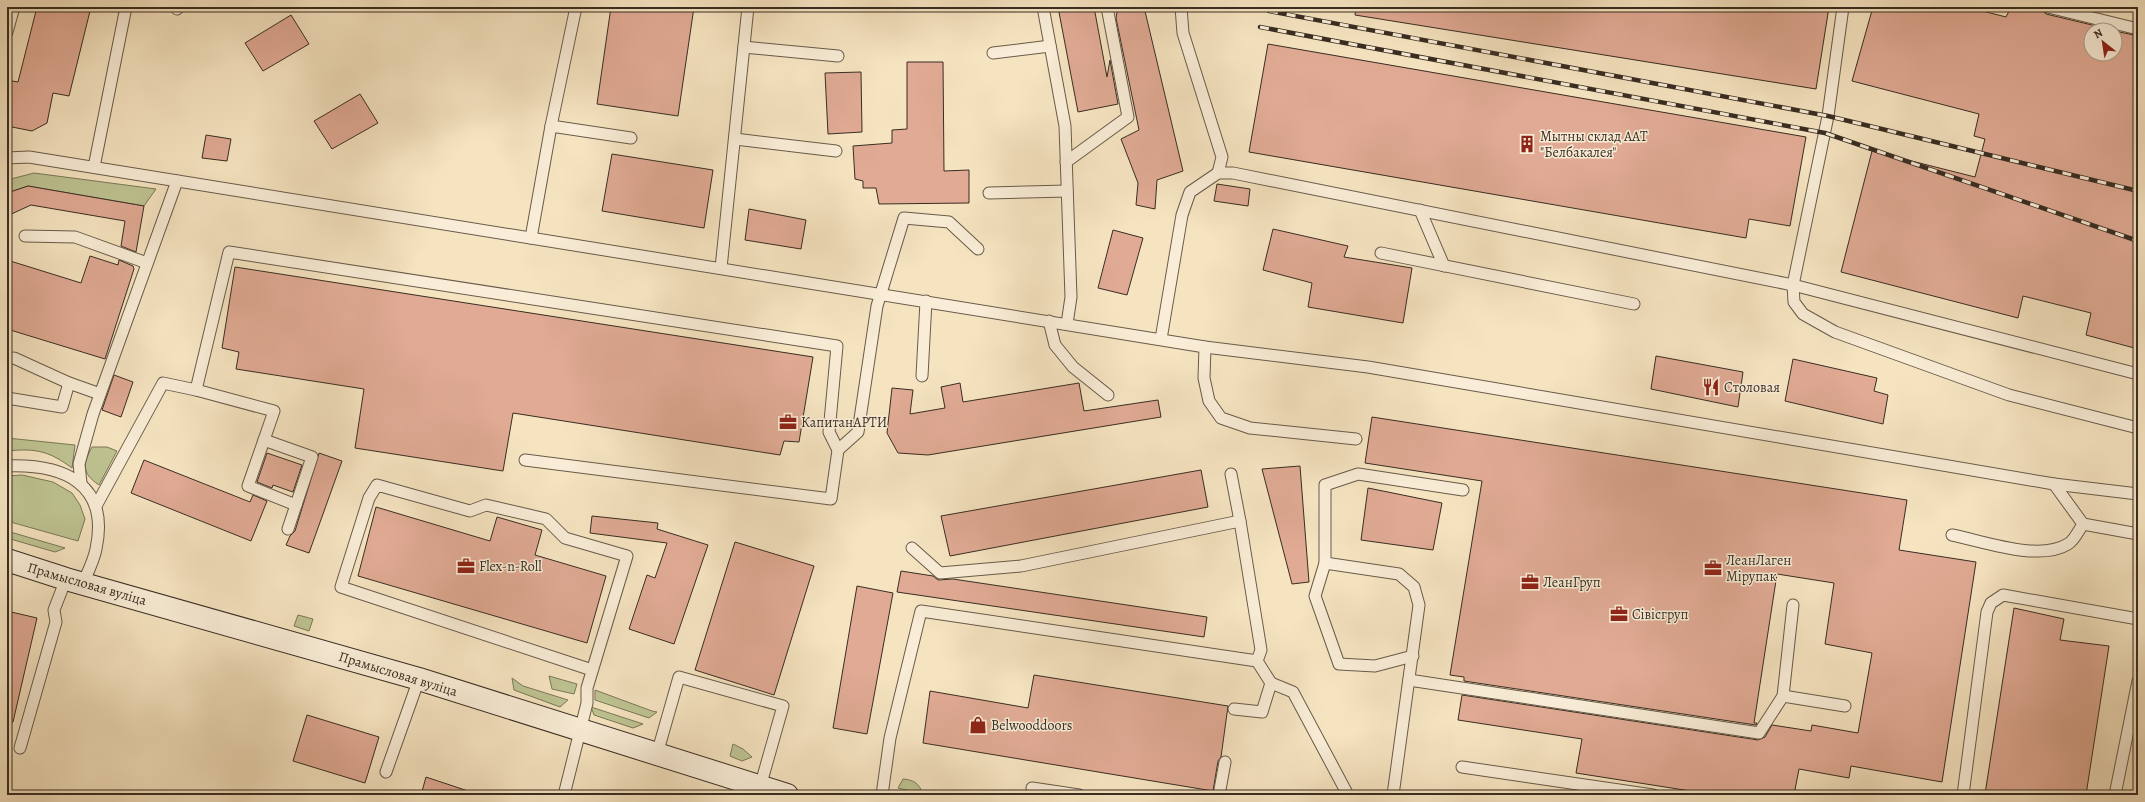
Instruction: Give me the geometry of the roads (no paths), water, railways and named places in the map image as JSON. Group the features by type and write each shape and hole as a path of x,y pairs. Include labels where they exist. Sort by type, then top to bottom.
{"main road":[{"name":"Прамысловая вуліца","path":"7,560 419,680 787,795"}],"lane":[{"path":"7,32 14,7"},
{"path":"94,168 126,7"},
{"path":"531,238 551,126 576,7"},
{"path":"721,268 748,7"},
{"path":"1043,7 1064,126 1071,297 1067,324"},
{"path":"1066,162 1128,117 1107,7"},
{"path":"1181,7 1184,33 1222,157 1218,173"},
{"path":"1843,7 1828,116 1793,285 1794,302 1802,314 1835,332 2009,395 2138,428"},
{"path":"2048,7 2138,29"},
{"path":"994,53 1050,46"},
{"path":"744,47 838,56"},
{"path":"551,126 630,138"},
{"path":"735,140 836,152"},
{"path":"7,158 29,157 1161,340 1368,367 2054,484 2138,494"},
{"path":"1161,340 1182,214 1190,192 1218,173 1233,173 1793,285 2138,374"},
{"path":"20,748 56,622 54,610 96,549 98,517 96,506 81,483 79,464 100,394 177,181"},
{"path":"989,193 1067,191"},
{"path":"1420,210 1444,266"},
{"path":"838,450 858,432 880,294 904,218 949,222 978,249"},
{"path":"25,236 75,237 147,263"},
{"path":"196,390 229,252 837,346 829,432 838,450 831,499 525,460"},
{"path":"1381,253 1634,304"},
{"path":"922,376 926,301"},
{"path":"1049,321 1055,345 1073,367 1108,395"},
{"path":"1205,346 1204,378 1209,401 1222,418 1250,428 1356,439"},
{"path":"14,358 69,384 100,394"},
{"path":"96,506 163,383 196,390 274,411 248,486 296,505"},
{"path":"7,398 62,407 69,384"},
{"path":"264,440 312,457 288,529"},
{"path":"7,466 38,466 57,471 81,483"},
{"path":"1231,474 1261,650 1257,661"},
{"path":"1413,656 1375,666 1339,664 1315,596 1325,563 1325,485 1358,474 1463,490"},
{"path":"2054,484 2083,524 2138,534"},
{"path":"564,795 579,730 587,703 587,688 627,556 565,538 546,519 486,505 470,511 377,485 369,498 341,587 592,670"},
{"path":"912,548 940,573 1021,566 1240,521"},
{"path":"1952,535 2034,552 2055,549 2069,544 2083,524"},
{"path":"1325,563 1399,574 1414,587 1419,605 1410,680 1393,795"},
{"path":"1963,795 1988,612 1991,603 2004,594 2138,618"},
{"path":"1410,680 1759,733 1783,696 1794,605"},
{"path":"882,795 890,738 921,611 1257,661 1271,683 1293,692 1348,795"},
{"path":"657,754 679,677 783,706 760,787"},
{"path":"386,772 419,680"},
{"path":"2115,795 2138,681"},
{"path":"1234,709 1262,712 1271,683"},
{"path":"1783,696 1845,706"},
{"path":"1219,795 1225,762"},
{"path":"1462,767 1653,795"},
{"path":"1032,788 1079,795"}],"railway":[{"path":"1269,11 1828,116 2138,191"},
{"path":"1260,27 1825,133 2138,241"}],"place":[{"name":"Мытны склад ААТ \"Белбакалея\"","path":"1527,144"},
{"name":"Столовая","path":"1711,387"},
{"name":"КапитанАРТИ","path":"788,422"},
{"name":"Flex-n-Roll","path":"466,566"},
{"name":"ЛеанЛаген Мірупак","path":"1713,568"},
{"name":"ЛеанГруп","path":"1530,582"},
{"name":"Сівісгруп","path":"1619,614"},
{"name":"Belwooddoors","path":"978,725"}]}
